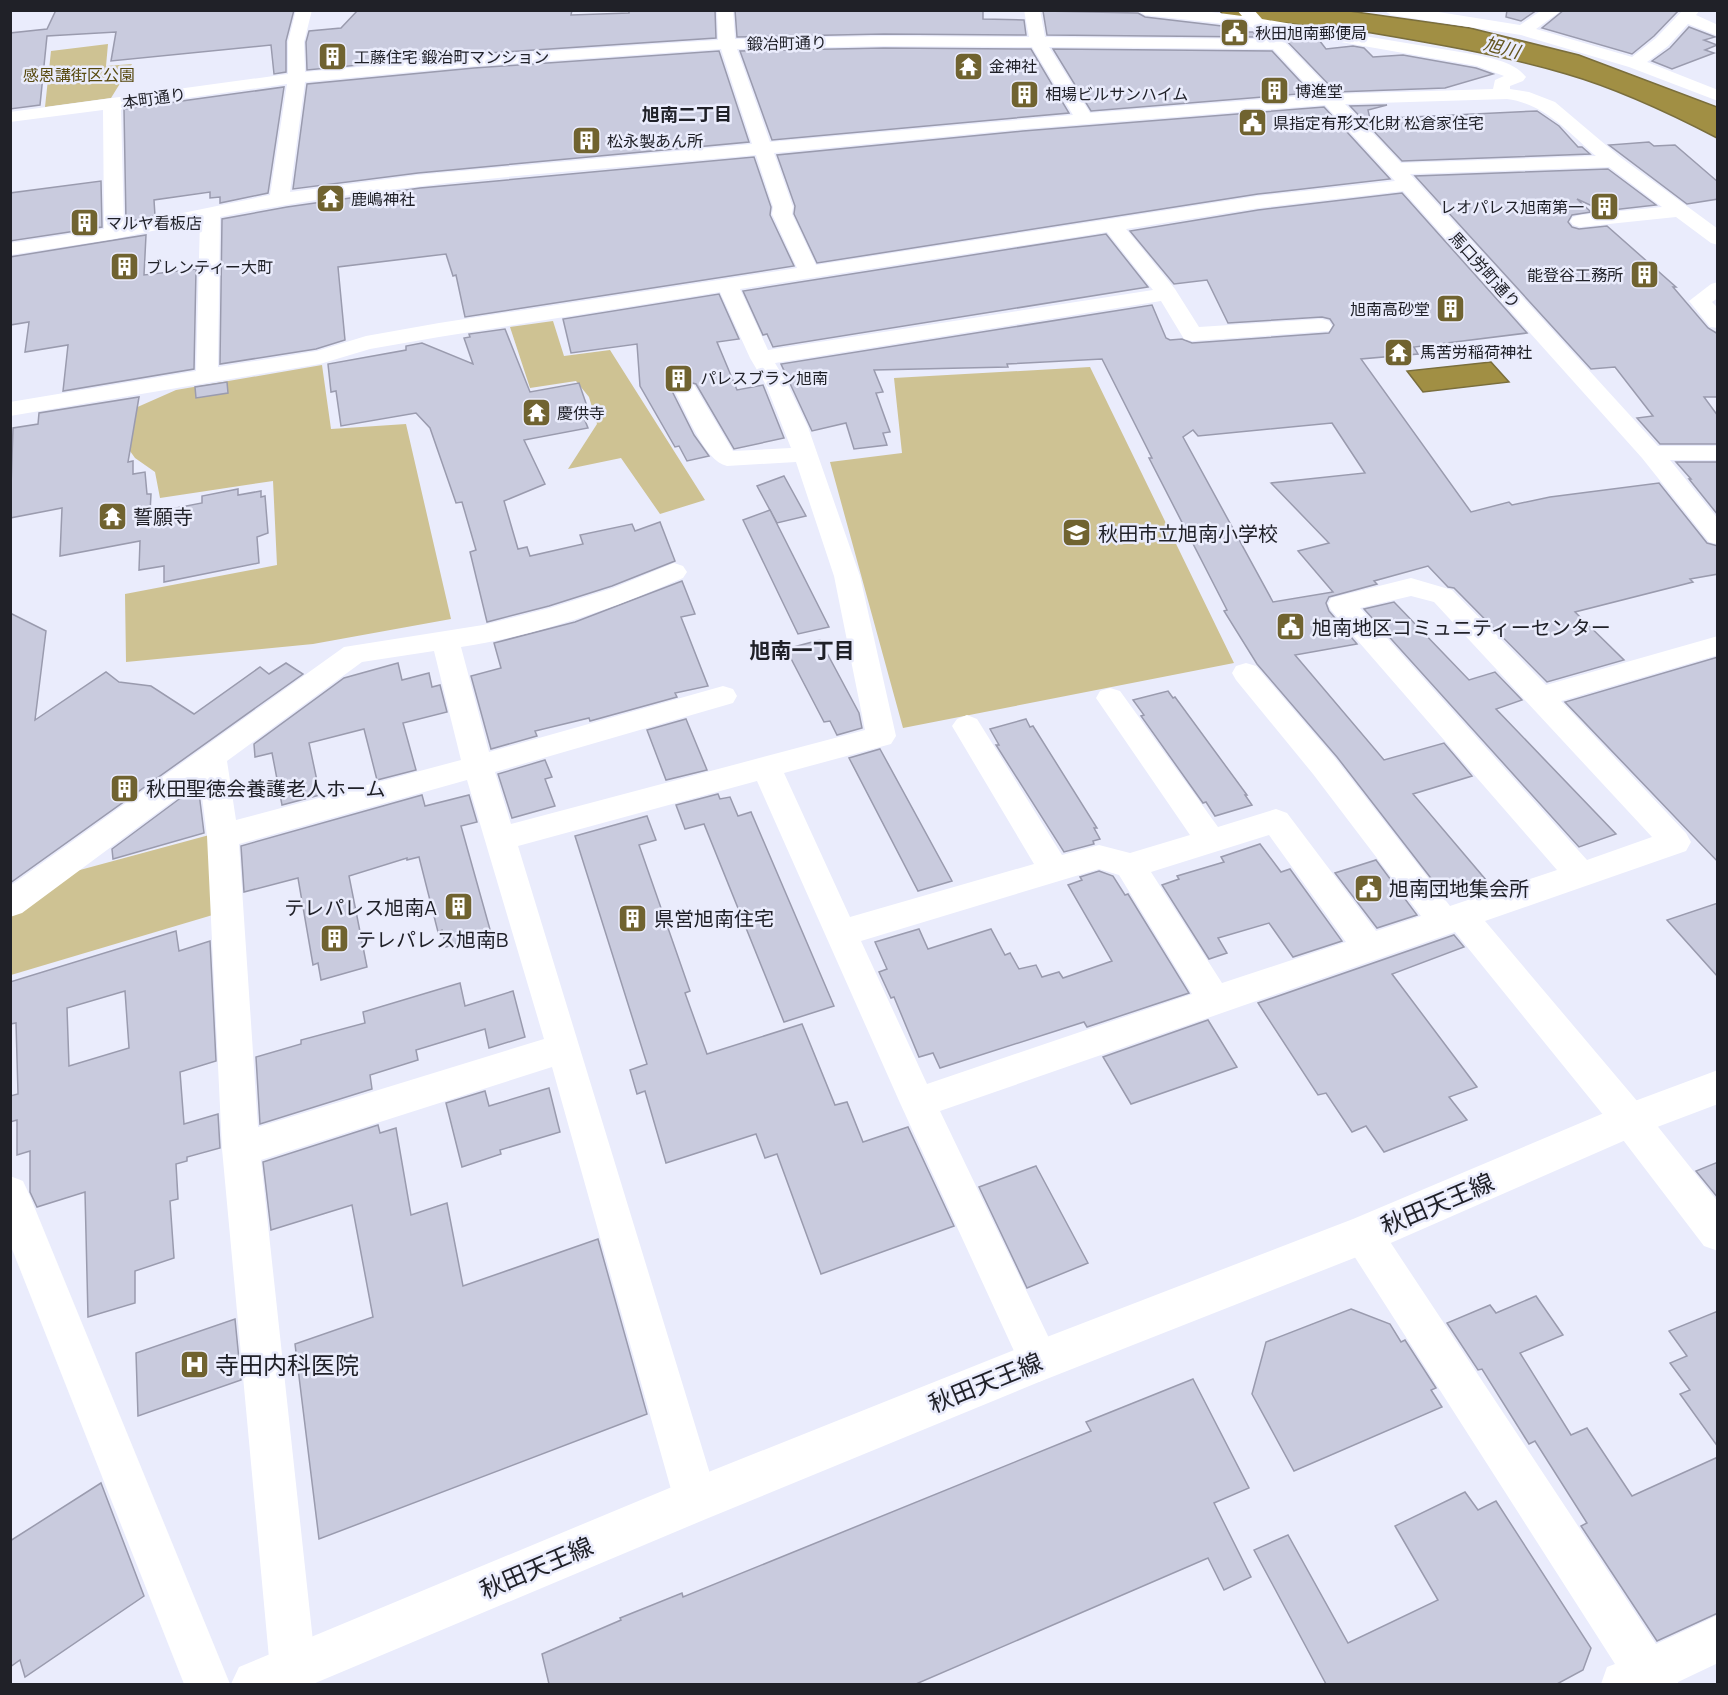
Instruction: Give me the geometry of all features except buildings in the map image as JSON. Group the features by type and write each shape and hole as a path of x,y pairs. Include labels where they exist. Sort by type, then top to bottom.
{"main road":[{"name":"秋田天王線","path":"274,1677 696,1500 1039,1361 1363,1235 1630,1120 1718,1087"}],"street":[{"path":"279,199 297,78 296,42 304,10"},
{"path":"725,10 727,44 783,207 782,214 809,272"},
{"path":"1032,10 1038,43 1085,120"},
{"path":"1145,10 1251,18 1361,38 1501,68 1517,77 1502,84 1502,94"},
{"path":"1391,10 1523,30 1635,63 1718,96"},
{"path":"1523,30 1554,10"},
{"path":"1635,63 1662,42 1689,14 1718,31"},
{"name":"馬口労町通り","path":"1251,18 1331,99 1651,453 1718,536"},
{"name":"鍛冶町通り","path":"297,78 474,61 727,44 884,41 1279,44"},
{"name":"本町通り","path":"10,117 297,78"},
{"path":"10,249 114,233 279,199 418,181 762,148 1331,99 1502,94 1523,96 1549,106 1613,161 1718,239"},
{"path":"114,233 112,110 117,103"},
{"path":"10,409 320,357 366,343 1258,202 1402,177 1613,161"},
{"path":"1580,220 1678,211"},
{"path":"207,375 210,214"},
{"path":"1112,224 1167,294 1192,334 1321,326"},
{"path":"501,839 881,736 847,576 805,454 777,385 761,358 727,285"},
{"path":"1718,288 1700,301 1718,322"},
{"path":"761,358 1167,294"},
{"path":"686,390 719,451 727,459 805,454"},
{"path":"1651,453 1718,453"},
{"path":"10,904 354,654 445,640 556,616 622,594 674,572"},
{"path":"918,1103 1581,875 1675,842 1541,697 1443,596 1411,587 1341,604 1581,875"},
{"path":"445,640 478,766 564,1048 696,1500"},
{"path":"1541,697 1718,645"},
{"path":"1246,673 1452,919 1630,1120 1718,1233"},
{"path":"223,836 723,696"},
{"path":"1110,698 1211,841"},
{"path":"967,726 1054,870"},
{"path":"212,758 223,836 274,1677"},
{"path":"766,766 918,1103 1039,1361"},
{"path":"842,933 1099,857 1130,866 1276,822 1369,948"},
{"path":"1130,866 1215,1001"},
{"path":"241,1149 564,1048"},
{"path":"10,1194 207,1684"},
{"path":"1363,1235 1642,1680 1718,1638"}],"green space":[{"name":"感恩講街区公園","path":"108,44 106,66 132,64 111,98 45,107 51,51"},
{"path":"553,321 564,356 610,350 705,500 660,514 621,458 568,469 597,424 589,397 576,381 530,388 510,327"},
{"path":"322,365 331,429 406,424 451,619 313,644 126,662 125,594 277,565 273,481 160,498 155,472 135,458 130,451 133,409 176,390"},
{"path":"1090,367 1234,663 903,728 830,462 902,453 894,378"},
{"path":"213,834 216,914 11,975 10,909 54,877"}],"water":[{"name":"旭川","path":"1342,10 1470,28 1579,55 1717,107 1717,138 1624,94 1536,66 1446,46 1324,25 1319,27 1224,16 1220,11"},
{"path":"1491,362 1509,382 1423,392 1407,371"}],"place":[{"name":"秋田旭南郵便局","path":"1234,33"},
{"name":"工藤住宅 鍛冶町マンション","path":"333,57"},
{"name":"金神社","path":"968,66"},
{"name":"博進堂","path":"1274,91"},
{"name":"相場ビルサンハイム","path":"1024,94"},
{"name":"県指定有形文化財 松倉家住宅","path":"1252,123"},
{"name":"松永製あん所","path":"586,141"},
{"name":"鹿嶋神社","path":"330,199"},
{"name":"レオパレス旭南第一","path":"1605,207"},
{"name":"マルヤ看板店","path":"85,223"},
{"name":"ブレンティー大町","path":"125,267"},
{"name":"能登谷工務所","path":"1644,275"},
{"name":"旭南高砂堂","path":"1451,309"},
{"name":"馬苦労稲荷神社","path":"1399,352"},
{"name":"パレスブラン旭南","path":"679,378"},
{"name":"慶供寺","path":"536,413"},
{"name":"誓願寺","path":"112,516"},
{"name":"秋田市立旭南小学校","path":"1077,533"},
{"name":"旭南地区コミュニティーセンター","path":"1291,627"},
{"name":"秋田聖徳会養護老人ホーム","path":"125,788"},
{"name":"旭南団地集会所","path":"1368,888"},
{"name":"テレパレス旭南A","path":"458,907"},
{"name":"県営旭南住宅","path":"633,918"},
{"name":"テレパレス旭南B","path":"335,939"},
{"name":"寺田内科医院","path":"194,1364"}],"district":[{"name":"旭南二丁目","path":"687,114"},
{"name":"旭南一丁目","path":"802,650"}]}
